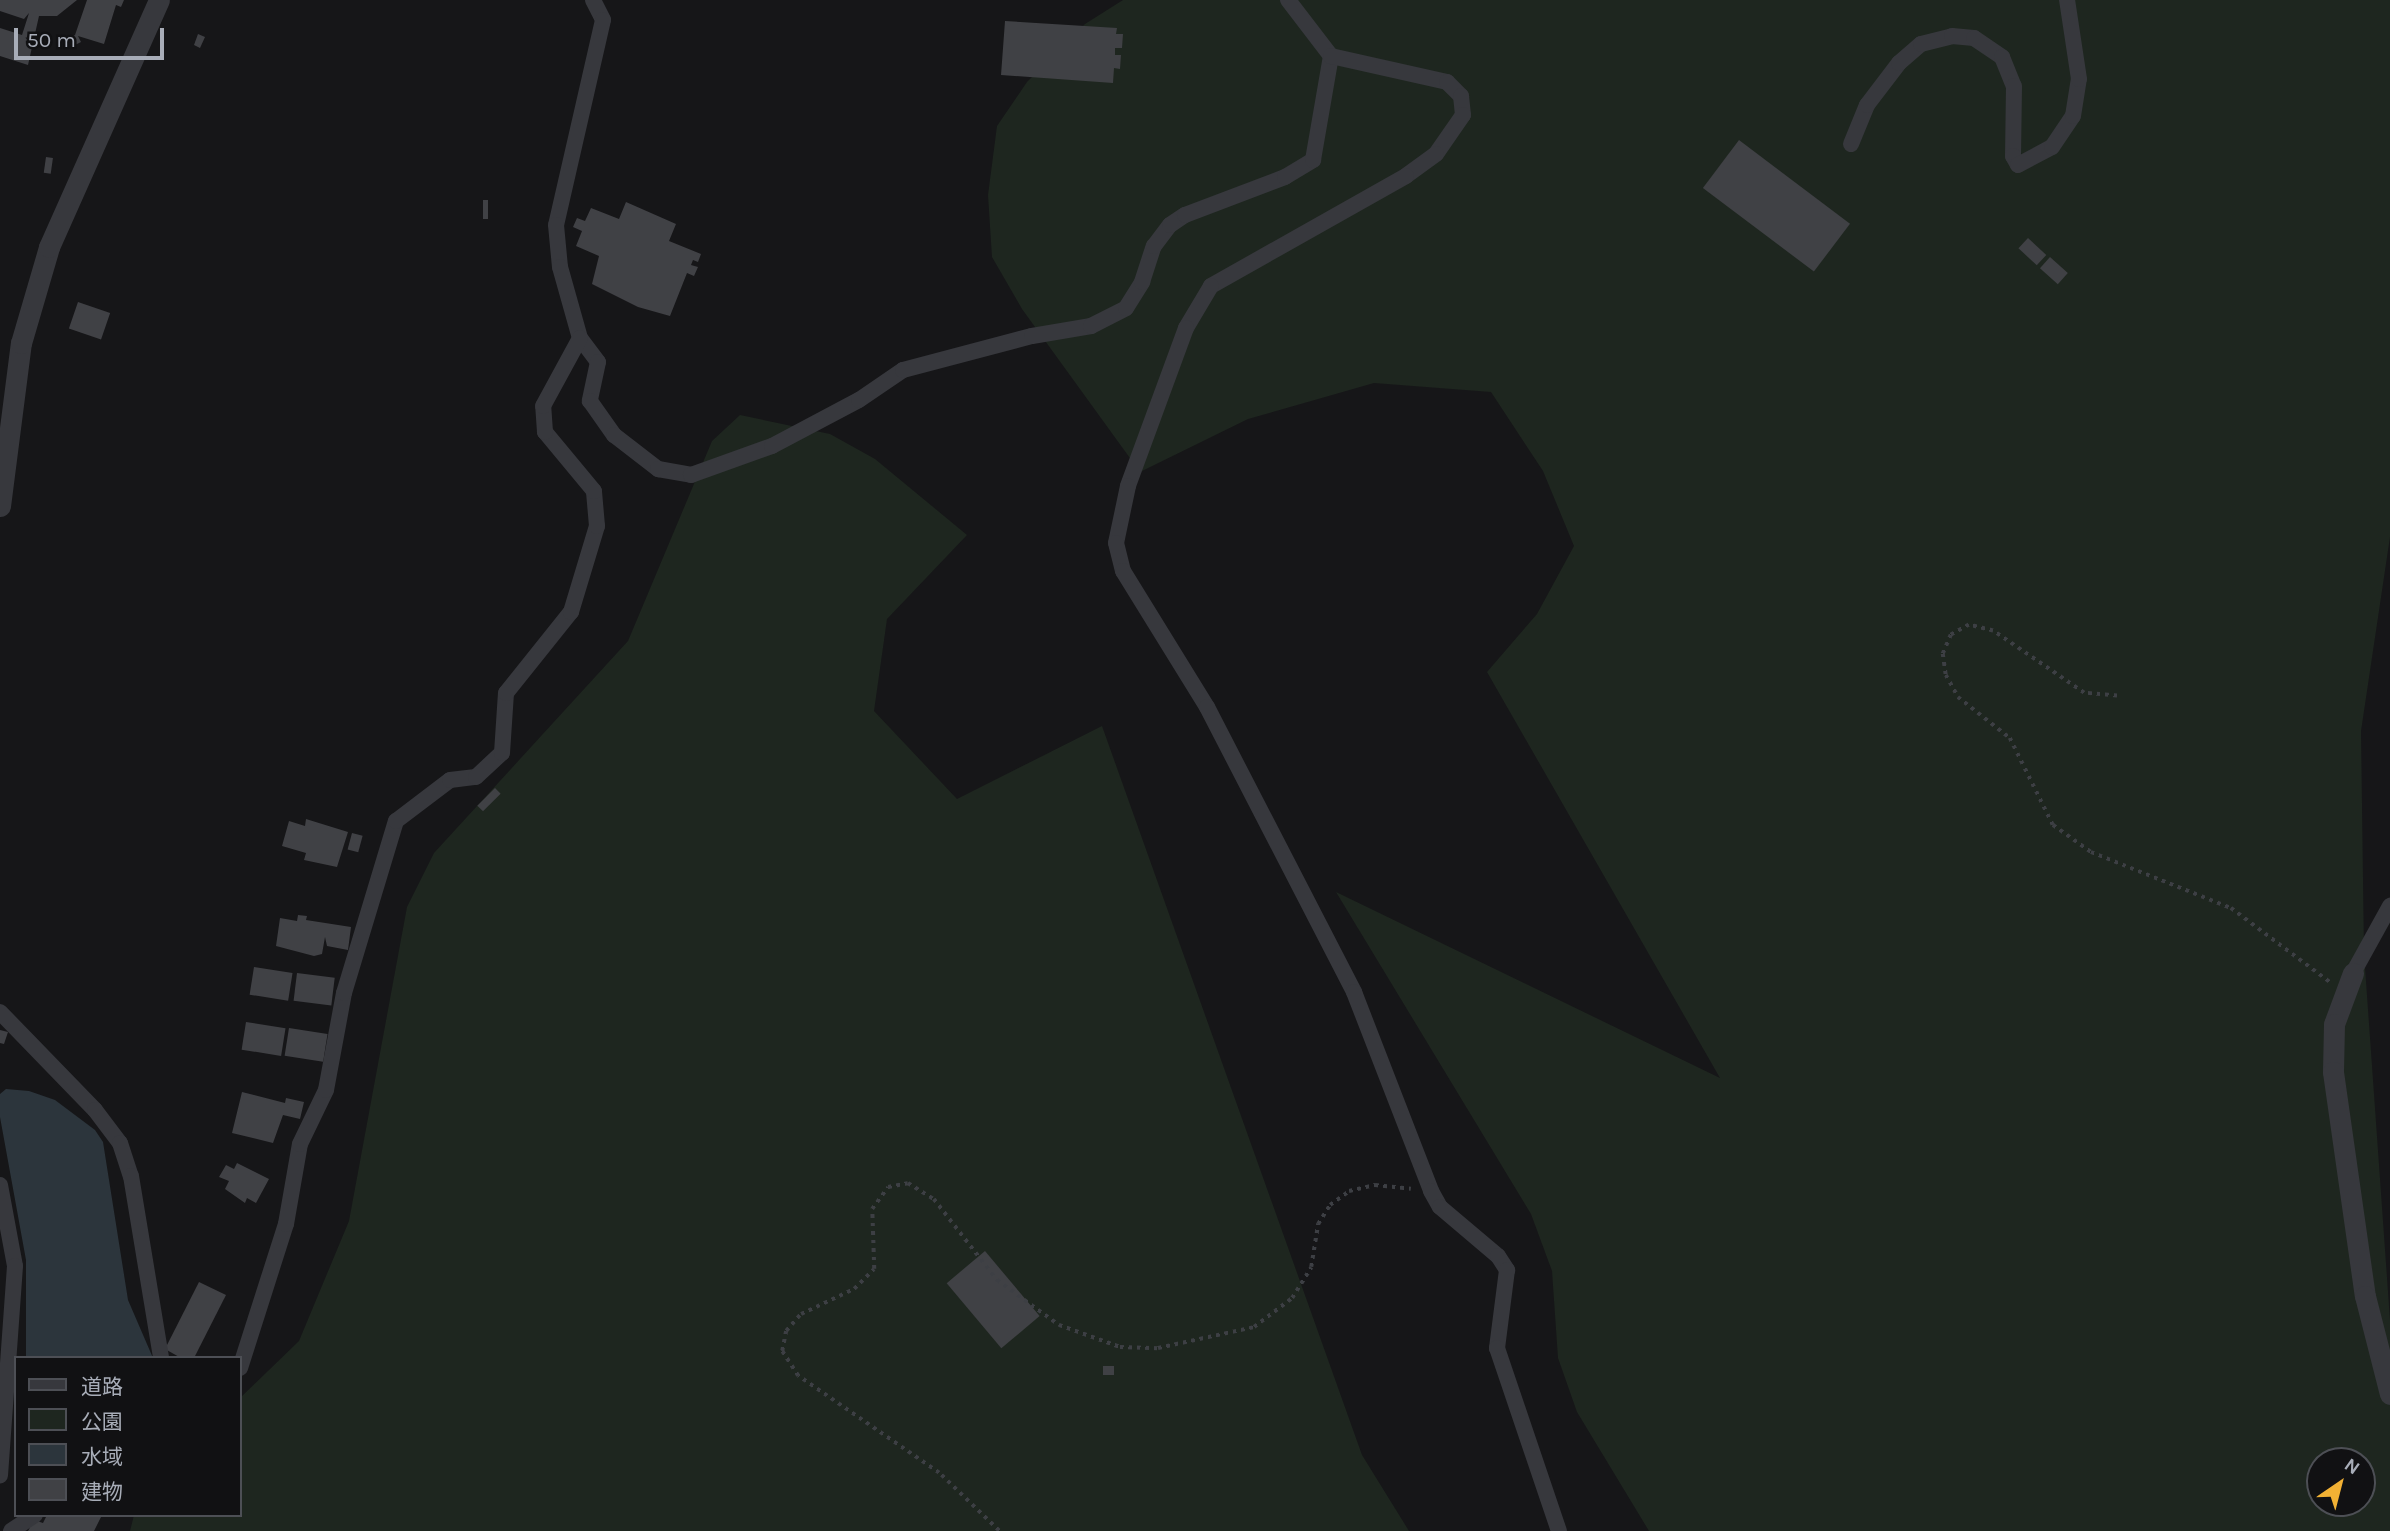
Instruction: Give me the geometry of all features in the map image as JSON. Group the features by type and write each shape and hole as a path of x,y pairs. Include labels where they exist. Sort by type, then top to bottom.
{"street":[{"path":"0,506 21,344 50,247 159,0"},
{"path":"593,0 603,20 556,225 560,267 580,338 598,362 590,401 614,435 659,470 691,475 772,446 859,400 903,370 1032,337 1091,326 1126,309 1142,282 1154,246 1170,225 1185,215 1285,177 1313,160 1331,56"},
{"path":"1288,0 1331,56 1447,82 1461,96 1462,115 1436,154 1406,176 1211,286 1186,328 1128,486 1116,543 1124,571 1207,707 1354,992 1431,1191 1440,1207 1499,1256 1507,1270 1497,1348 1559,1531"},
{"path":"1851,144 1867,105 1899,63 1921,44 1952,36 1974,38 2002,57 2014,86 2013,156 2018,165 2052,147 2073,116 2079,79 2067,0"},
{"path":"242,1362 286,1224 300,1144 326,1090 344,993 396,821 450,780 475,777 502,752 506,693 571,612 597,526 594,491 545,432 543,405 580,338"},
{"path":"2390,906 2348,982 2334,1024 2333,1072 2365,1296 2390,1394"},
{"path":"0,1012 95,1110 120,1143 131,1176 161,1356"},
{"path":"0,1185 15,1266 13,1392 0,1475"},
{"path":"11,1531 32,1517"}],"path":[{"path":"2117,696 2084,693 1993,631 1969,625 1951,635 1943,654 1946,675 1958,697 2010,738 2053,825 2091,852 2231,908 2348,982"},
{"path":"999,1531 939,1473 798,1376 782,1350 786,1331 801,1314 854,1289 874,1269 873,1209 888,1187 908,1183 934,1199 997,1279 1059,1325 1120,1347 1158,1348 1221,1338 1254,1327 1274,1313 1292,1298 1311,1267 1318,1224 1330,1205 1349,1191 1374,1185 1431,1191"}],"green space":[{"path":"1123,0 2390,0 2390,537 2361,731 2364,953 2390,1320 2390,1531 1649,1531 1577,1412 1558,1358 1552,1271 1531,1214 1336,892 1720,1078 1487,672 1537,614 1574,546 1543,471 1491,392 1374,383 1248,419 1140,472 1022,309 992,257 988,195 997,126 1027,82 1085,24"},
{"path":"740,415 830,434 875,459 967,535 887,619 874,711 957,799 1102,726 1362,1455 1409,1531 130,1531 134,1517 242,1517 242,1396 299,1341 349,1221 407,907 434,853 628,641 712,441"}],"water":[{"path":"6,1089 29,1091 55,1100 95,1130 103,1142 128,1300 152,1356 26,1356 26,1260 0,1117 0,1094"}],"building":[{"path":"0,0 77,0 57,16 39,16 28,65 0,56 0,28 22,35 29,13 24,19 0,11"},
{"path":"87,0 124,0 121,7 116,5 104,44 78,36 81,42 73,46 70,38 75,35"},
{"path":"1005,21 1117,28 1116,34 1123,34 1122,48 1115,48 1115,55 1121,55 1120,69 1114,68 1113,83 1001,75"},
{"path":"198,34 205,37 200,48 194,45"},
{"path":"1739,140 1850,224 1814,272 1703,188"},
{"path":"46,157 53,158 51,174 44,173"},
{"path":"483,200 488,200 488,219 483,219"},
{"path":"626,202 676,224 669,241 701,254 698,262 693,260 691,265 698,267 694,276 687,273 670,316 638,307 592,284 599,256 576,246 582,231 573,227 577,218 585,221 591,208 619,219"},
{"path":"2028,238 2046,255 2037,265 2018,248"},
{"path":"2050,257 2068,273 2058,284 2040,268"},
{"path":"78,302 110,313 101,340 69,328"},
{"path":"495,788 501,794 483,811 477,806"},
{"path":"306,819 348,832 337,867 304,860 306,853 282,846 289,821 305,826"},
{"path":"352,833 363,836 358,852 348,849"},
{"path":"298,915 307,916 306,920 351,927 348,950 327,946 325,937 322,954 314,956 276,946 280,918 297,921"},
{"path":"254,967 293,973 288,1001 250,995"},
{"path":"297,973 335,978 331,1005 294,1001"},
{"path":"246,1022 286,1028 281,1056 242,1050"},
{"path":"289,1028 328,1034 323,1062 285,1056"},
{"path":"0,1030 8,1032 4,1044 0,1043"},
{"path":"242,1092 285,1103 286,1098 304,1102 300,1119 283,1115 273,1143 232,1133"},
{"path":"237,1163 269,1179 256,1203 247,1198 245,1203 225,1189 229,1181 219,1177 226,1165 234,1169"},
{"path":"985,1251 1040,1316 1001,1348 947,1283"},
{"path":"199,1282 226,1295 195,1356 177,1356 165,1349"},
{"path":"1103,1366 1114,1366 1114,1375 1103,1375"},
{"path":"46,1517 101,1517 94,1531 28,1531 34,1520 43,1523"}]}
